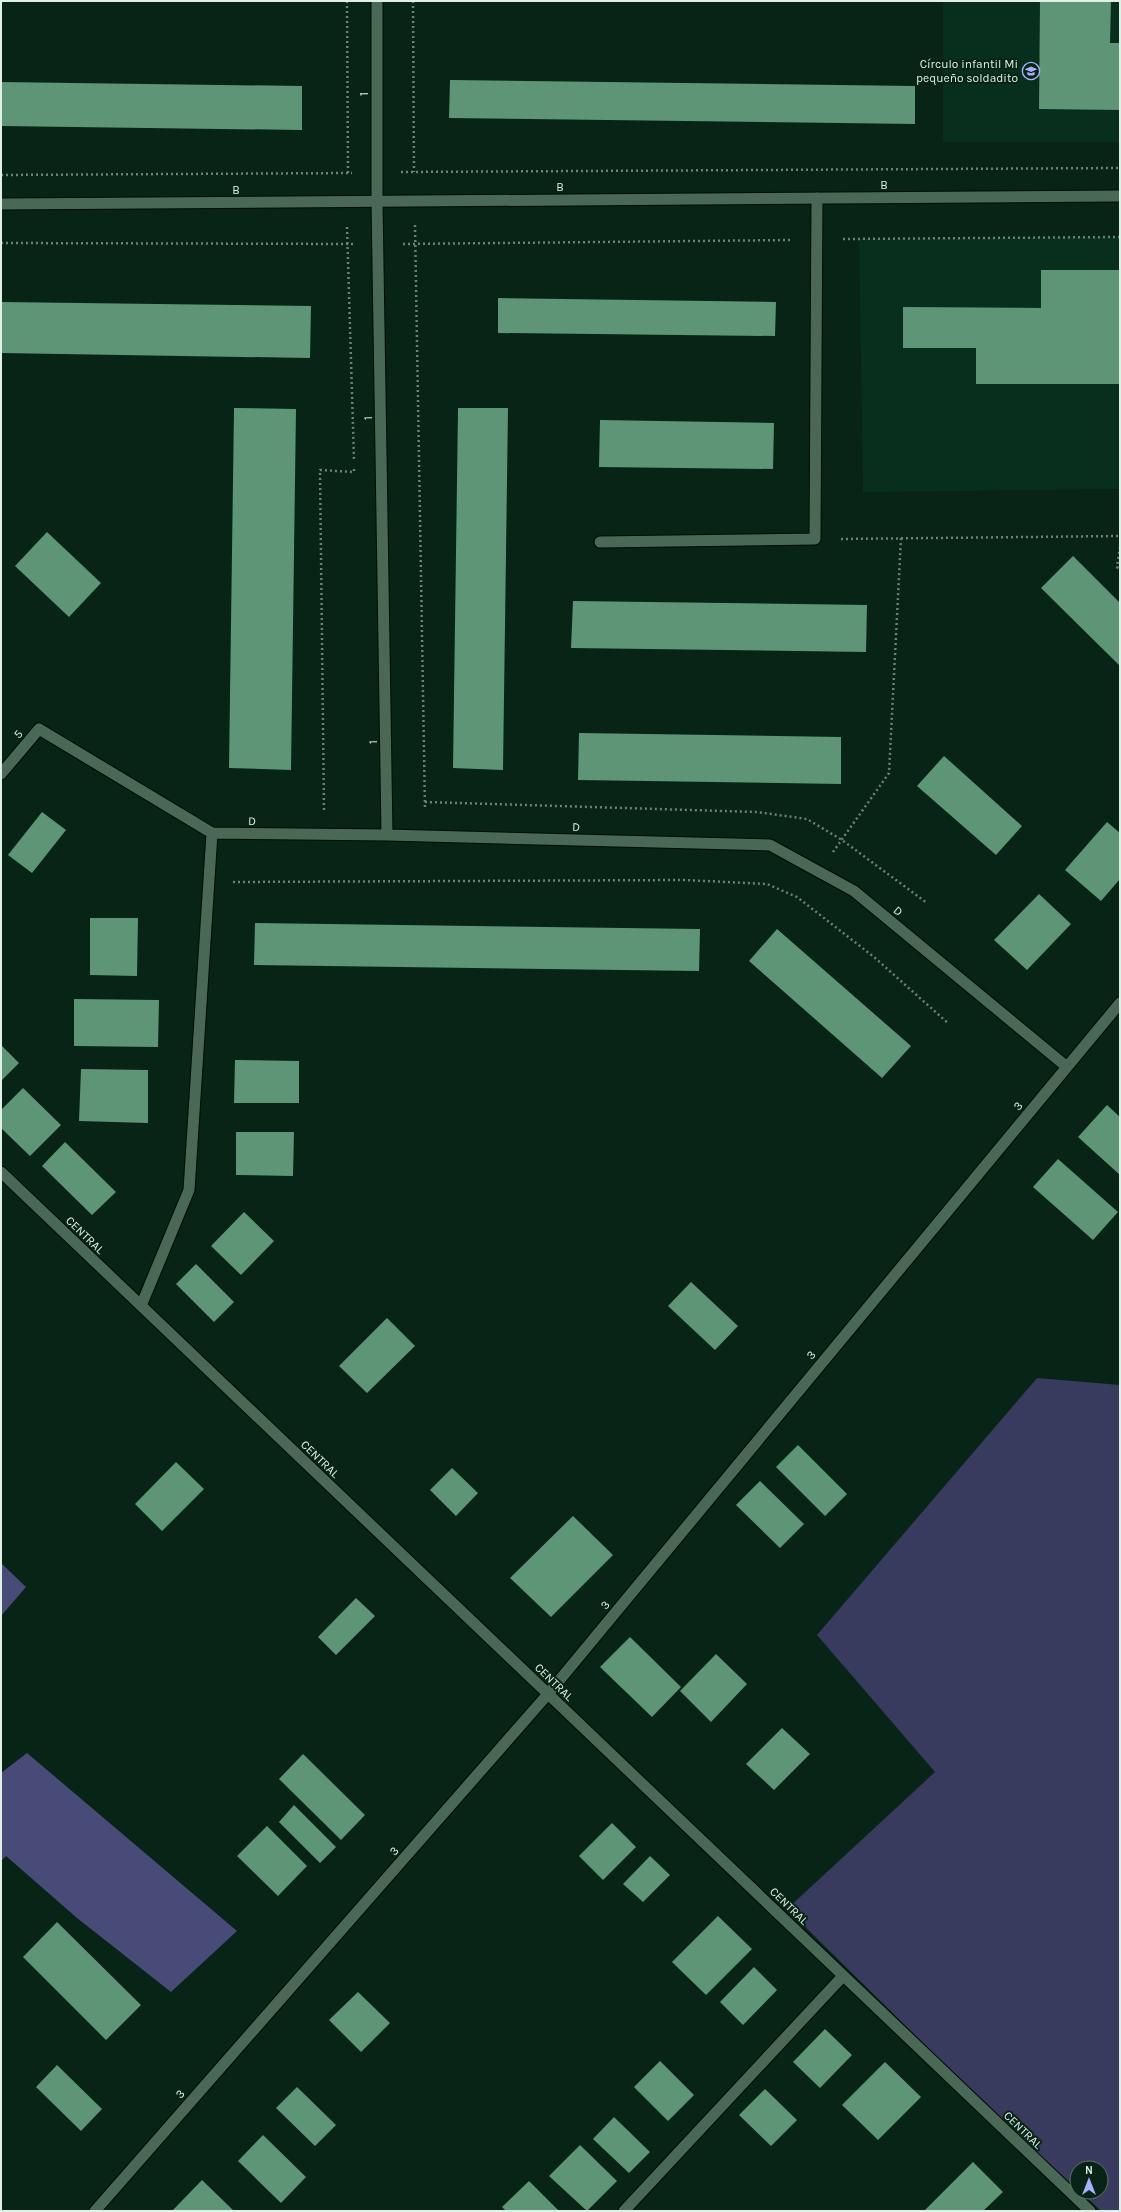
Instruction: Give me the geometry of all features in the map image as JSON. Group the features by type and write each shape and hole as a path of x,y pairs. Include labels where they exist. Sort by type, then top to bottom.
{"street":[{"name":"1","path":"377,1 377,202 387,835"},
{"name":"B","path":"1,204 1120,196"},
{"path":"600,542 815,540 818,198"},
{"name":"5","path":"1,774 39,729 212,834"},
{"path":"141,1306 189,1190 212,834"},
{"name":"D","path":"212,834 387,835 770,845 854,891 1067,1067"},
{"name":"3","path":"95,2211 548,1694 1120,1003"},
{"name":"CENTRAL","path":"1,1172 1090,2211"},
{"path":"624,2211 843,1976"}],"path":[{"path":"323,835 325,767 320,470 354,472 347,244 347,1"},
{"path":"413,1 415,244 425,836"},
{"path":"1,175 1120,168"},
{"path":"1,243 415,244 1120,237"},
{"path":"815,540 1120,536"},
{"path":"819,872 889,773 901,538"},
{"path":"1120,547 1117,567 1120,570"},
{"path":"209,882 685,880 767,884 797,897 874,957 950,1024"}],"shaded area":[{"name":"Círculo infantil Mi pequeño soldadito","path":"943,1 1120,1 1120,142 943,142"},
{"path":"1120,237 1120,489 863,492 859,239"},
{"path":"1037,1378 1120,1385 1120,2211 1101,2211 1089,2200 1109,2200 1109,2160 1069,2160 1069,2182 995,2114 787,1909 935,1772 817,1635"},
{"path":"1,1563 26,1587 1,1616"},
{"path":"27,1753 237,1931 171,1992 77,1918 6,1856 1,1861 1,1773"}],"building":[{"path":"1040,1 1111,1 1110,43 1120,43 1120,110 1039,109"},
{"path":"450,80 915,86 915,124 449,118"},
{"path":"1,82 302,86 302,130 1,126"},
{"path":"1041,270 1120,270 1120,384 976,384 976,348 903,348 903,307 1041,308"},
{"path":"498,298 776,302 775,336 498,333"},
{"path":"1,302 311,306 310,358 1,353"},
{"path":"234,408 296,409 291,770 229,768"},
{"path":"458,408 508,408 503,770 453,768"},
{"path":"600,420 774,423 773,469 599,467"},
{"path":"47,532 101,583 69,617 15,566"},
{"path":"1073,556 1120,603 1120,666 1041,588"},
{"path":"573,601 867,605 866,652 571,648"},
{"path":"579,733 841,737 841,784 578,780"},
{"path":"944,756 1022,826 996,855 917,786"},
{"path":"42,812 66,830 32,873 8,855"},
{"path":"1107,822 1120,833 1120,879 1101,901 1065,870"},
{"path":"1039,894 1071,924 1027,970 994,940"},
{"path":"90,918 138,918 137,976 90,975"},
{"path":"255,923 700,929 699,971 254,965"},
{"path":"777,929 911,1046 882,1078 749,961"},
{"path":"74,999 159,1000 158,1047 74,1046"},
{"path":"1,1045 19,1063 1,1081"},
{"path":"235,1060 299,1061 299,1103 234,1103"},
{"path":"81,1069 148,1070 148,1123 79,1121"},
{"path":"23,1088 61,1125 30,1156 1,1128 1,1110"},
{"path":"1107,1105 1120,1117 1120,1175 1078,1137"},
{"path":"236,1132 294,1132 293,1176 236,1175"},
{"path":"65,1142 116,1192 92,1215 42,1166"},
{"path":"1058,1159 1118,1212 1093,1240 1033,1187"},
{"path":"244,1212 274,1241 241,1275 211,1246"},
{"path":"196,1264 234,1302 214,1322 176,1284"},
{"path":"691,1282 738,1326 715,1350 668,1306"},
{"path":"387,1318 415,1346 367,1393 339,1366"},
{"path":"798,1445 847,1494 825,1516 776,1467"},
{"path":"176,1462 204,1489 162,1531 135,1504"},
{"path":"452,1468 478,1493 456,1516 430,1490"},
{"path":"760,1481 804,1524 780,1548 736,1505"},
{"path":"573,1516 613,1555 551,1617 510,1578"},
{"path":"356,1598 375,1616 336,1655 318,1637"},
{"path":"630,1637 681,1687 652,1717 600,1667"},
{"path":"716,1654 747,1684 711,1722 680,1691"},
{"path":"782,1728 810,1754 774,1790 746,1764"},
{"path":"303,1754 365,1815 341,1840 279,1779"},
{"path":"294,1805 336,1847 320,1863 279,1822"},
{"path":"612,1823 636,1847 603,1880 579,1856"},
{"path":"267,1826 307,1866 278,1896 237,1856"},
{"path":"650,1856 670,1875 643,1902 623,1884"},
{"path":"718,1916 752,1949 706,1995 672,1962"},
{"path":"57,1922 141,2005 106,2040 23,1957"},
{"path":"754,1967 777,1990 743,2025 720,2002"},
{"path":"358,1992 390,2023 361,2052 329,2020"},
{"path":"825,2029 852,2055 820,2088 793,2062"},
{"path":"660,2061 694,2095 668,2121 634,2087"},
{"path":"885,2062 921,2097 878,2140 842,2105"},
{"path":"57,2065 102,2109 81,2131 36,2087"},
{"path":"297,2087 336,2125 315,2146 276,2108"},
{"path":"765,2089 797,2120 771,2146 739,2115"},
{"path":"614,2117 650,2152 629,2173 593,2139"},
{"path":"263,2135 306,2177 281,2203 238,2161"},
{"path":"580,2145 617,2181 587,2211 549,2176"},
{"path":"973,2162 1003,2192 983,2211 924,2211"},
{"path":"202,2180 234,2211 173,2210"},
{"path":"529,2181 559,2211 506,2211 502,2207"}],"place":[{"name":"Círculo infantil Mi pequeño soldadito","path":"1031,71"}]}
